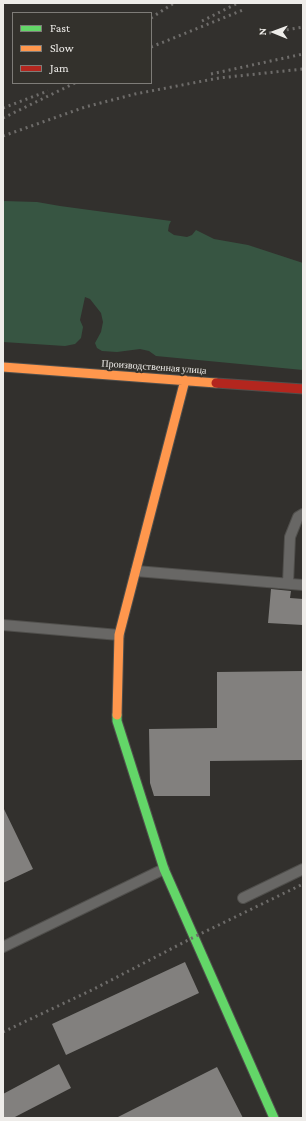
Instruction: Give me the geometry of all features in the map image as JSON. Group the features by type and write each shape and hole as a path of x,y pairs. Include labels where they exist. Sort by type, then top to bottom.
{"street":[{"name":"Производственная улица","path":"3,367 303,389"},
{"path":"185,380 119,635 117,721 164,869 274,1118"}],"lane":[{"path":"288,583 290,537 298,517 303,514"},
{"path":"136,572 303,585"},
{"path":"3,625 119,635"},
{"path":"3,947 164,869"},
{"path":"243,898 303,869"}],"green space":[{"path":"3,201 37,202 171,221 168,231 174,235 187,237 192,235 196,230 214,239 248,245 303,263 303,370 156,356 149,351 140,349 117,352 102,351 97,348 95,343 101,332 103,322 101,313 90,299 85,297 80,320 83,327 81,338 75,344 65,346 3,342"}],"building":[{"path":"271,589 291,591 290,598 303,599 303,625 268,623"},
{"path":"303,671 303,760 210,761 210,796 154,796 150,783 149,729 217,728 217,672"},
{"path":"3,807 33,869 3,883"},
{"path":"185,962 199,993 66,1055 52,1024"},
{"path":"59,1064 71,1088 13,1118 3,1118 3,1094"},
{"path":"217,1067 243,1118 116,1118"}],"railway":[{"path":"152,17 174,3"},
{"path":"202,21 238,3"},
{"path":"152,47 243,10"},
{"path":"269,33 303,27"},
{"path":"211,74 303,54"},
{"path":"3,136 85,107 135,94 219,78 303,69"},
{"path":"3,118 73,84"},
{"path":"3,108 48,91"},
{"path":"3,1032 94,989 194,937 303,884"}],"traffic: fast":[{"path":"117,715 117,721 164,869 274,1118"}],"traffic: slow":[{"path":"3,367 216,383"},
{"path":"117,715 119,635 185,380"}],"traffic: jam":[{"path":"216,383 303,389"}]}
